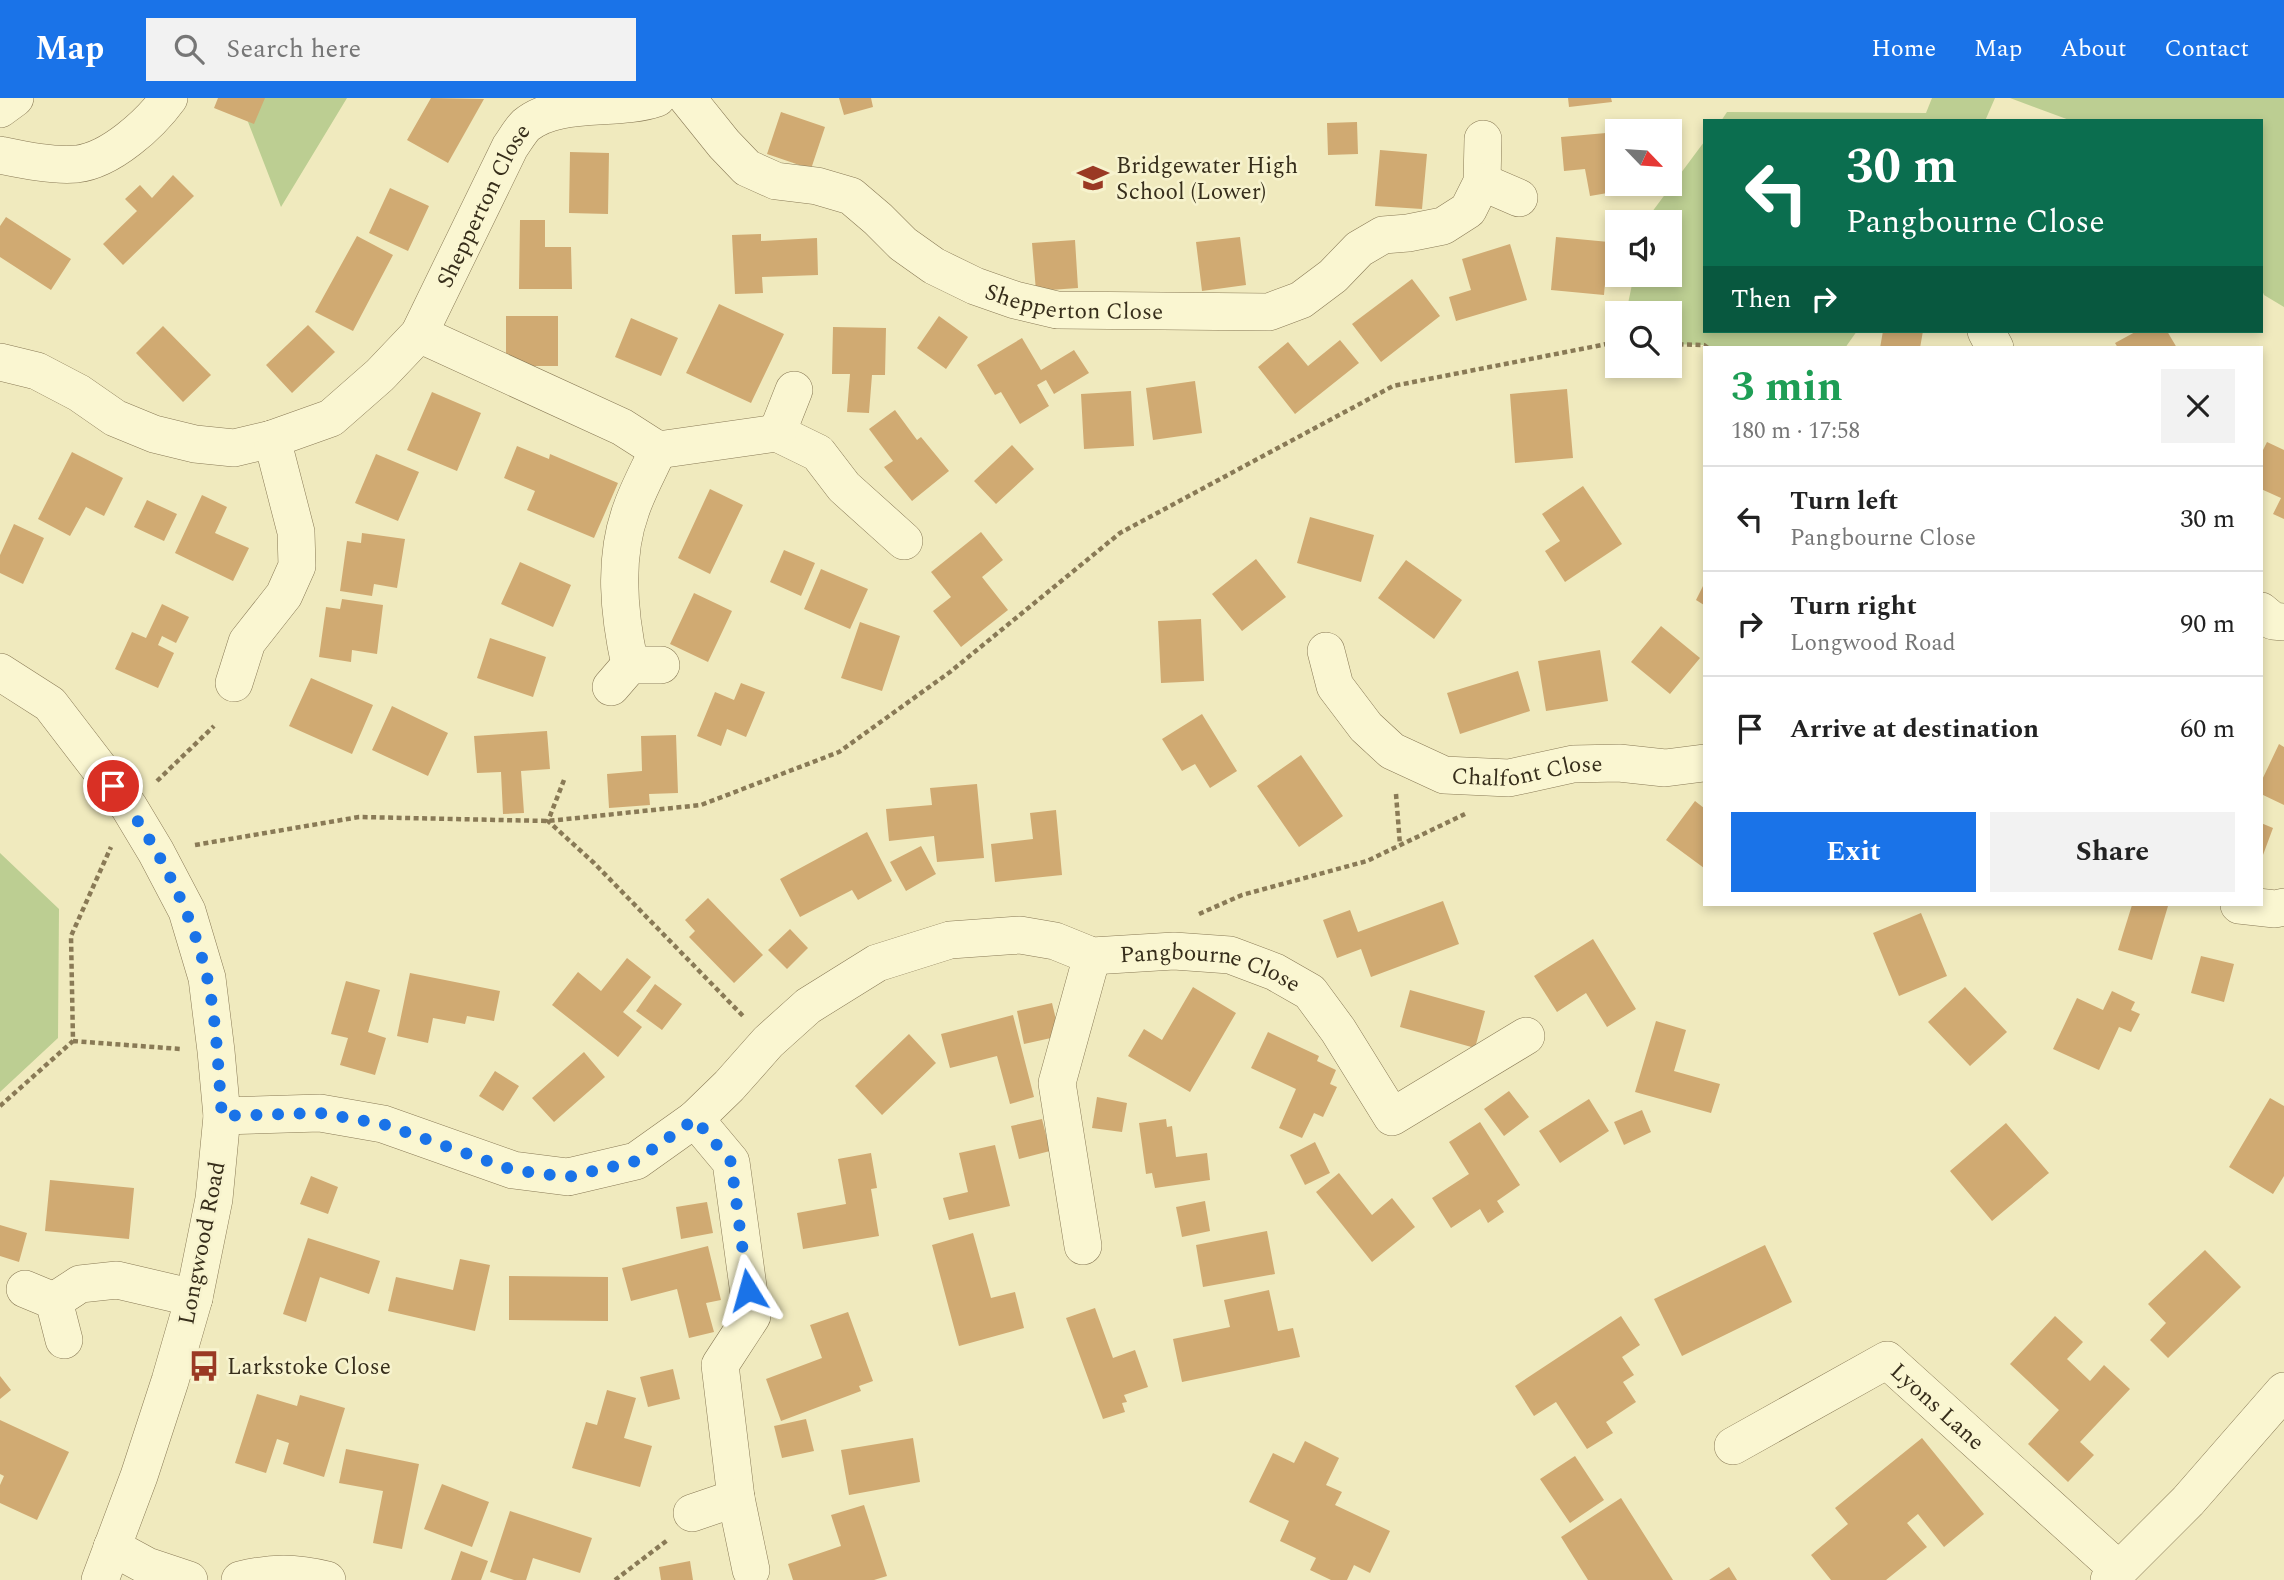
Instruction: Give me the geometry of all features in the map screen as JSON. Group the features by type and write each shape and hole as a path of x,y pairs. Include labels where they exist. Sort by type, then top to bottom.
{"street":[{"path":"0,109 15,98"},
{"path":"0,155 36,162 78,164 109,152 136,133 169,98"},
{"name":"Shepperton Close","path":"0,362 37,370 79,393 115,418 154,434 195,444 234,447 272,439 331,418 380,375 419,334 510,147 526,126 548,112 639,104 657,98"},
{"name":"Shepperton Close","path":"687,98 747,168 776,181 817,186 851,196 903,244 934,265 975,286 1056,310 1269,312 1301,299 1333,276 1359,249 1383,235 1443,226 1468,210 1482,182 1483,139"},
{"path":"1482,182 1519,198"},
{"path":"419,334 622,427 658,450 777,433 818,453 844,487 904,541"},
{"path":"777,433 794,390"},
{"path":"234,683 247,642 284,595 297,566 296,532 272,439"},
{"path":"634,672 621,621 620,555 631,511 658,450"},
{"name":"Chalfont Close","path":"1326,652 1335,686 1366,727 1392,751 1444,775 1509,778 1573,764 1619,763 1665,768 1703,763"},
{"name":"Longwood Road","path":"0,672 50,704 129,807 156,852 187,911 204,967 216,1051 222,1116 214,1199 194,1298 143,1464 106,1564"},
{"path":"2248,906 2275,909 2284,907"},
{"name":"Pangbourne Close","path":"222,1116 320,1113 383,1124 513,1170 568,1177 636,1161 695,1119 768,1042 808,1006 877,963 950,940 1020,934 1055,940 1092,956 1174,951 1230,955 1275,972 1310,992 1338,1030 1392,1117 1526,1036"},
{"name":"Pangbourne Close","path":"1083,1246 1057,1083 1092,956"},
{"path":"695,1119 731,1162 752,1316 720,1364 736,1498 751,1570"},
{"path":"64,1340 40,1295 80,1284 117,1280 194,1298"},
{"name":"Lyons Lane","path":"1733,1446 1887,1360 2114,1575 2188,1501 2284,1391"},
{"path":"692,1513 736,1498"},
{"path":"106,1564 148,1566 189,1580"},
{"path":"240,1580 261,1575 294,1573 327,1580"}],"path":[{"path":"156,852 359,817 548,821 701,805 839,752 950,672 1120,533 1393,386 1605,344"},
{"path":"1682,344 1705,346"},
{"path":"73,1041 71,936 129,807 214,726"},
{"path":"1392,751 1400,845"},
{"path":"1174,951 1191,918 1242,895 1367,861 1467,813 1509,778"},
{"path":"548,821 564,780"},
{"path":"548,821 594,863 768,1042"},
{"path":"0,1106 73,1041 216,1051"},
{"path":"615,1580 680,1530 692,1513"}],"green space":[{"path":"247,98 347,98 281,207 243,109"},
{"path":"1932,98 1995,98 1986,119 1722,119 1727,112 1926,113"},
{"path":"2010,98 2284,98 2284,307 2263,293 2263,119 2067,119"},
{"path":"1703,143 1703,333 1856,333 1846,346 1682,344 1682,301 1629,301 1631,287 1682,287 1682,210 1653,210 1664,196 1682,196 1682,172"},
{"path":"0,853 59,909 58,1038 0,1092"}],"building":[{"path":"218,98 265,98 254,124 214,108"},
{"path":"431,98 484,99 448,163 407,140"},
{"path":"839,98 871,98 873,107 844,115"},
{"path":"1568,98 1611,98 1612,102 1569,107"},
{"path":"781,112 825,127 811,169 767,154"},
{"path":"1357,122 1358,154 1328,155 1327,123"},
{"path":"1605,133 1605,193 1590,196 1585,169 1564,171 1561,137"},
{"path":"1380,150 1427,154 1422,209 1375,206"},
{"path":"570,152 609,153 608,214 569,213"},
{"path":"173,175 194,196 123,265 103,244 137,211 125,199 140,185 152,198"},
{"path":"390,188 429,206 408,251 369,233"},
{"path":"6,217 71,259 51,290 0,257 0,226"},
{"path":"520,220 545,220 545,247 571,247 572,289 519,289"},
{"path":"761,234 761,241 817,238 818,275 762,277 763,293 735,294 732,235"},
{"path":"357,236 393,255 353,331 315,312"},
{"path":"1240,237 1246,285 1202,291 1196,242"},
{"path":"1556,237 1605,242 1604,295 1551,290"},
{"path":"1075,240 1078,288 1036,291 1032,243"},
{"path":"1510,244 1527,300 1456,321 1449,297 1471,290 1462,259"},
{"path":"1412,279 1440,316 1381,362 1352,324"},
{"path":"719,304 784,334 751,403 686,373"},
{"path":"506,316 558,316 558,366 506,366"},
{"path":"939,316 968,337 946,369 917,348"},
{"path":"631,318 678,338 661,376 615,357"},
{"path":"308,325 335,352 292,393 266,365"},
{"path":"163,326 211,375 183,402 136,353"},
{"path":"833,327 886,328 885,375 872,375 869,413 847,412 850,374 832,374"},
{"path":"1883,333 1923,333 1920,346 1880,346"},
{"path":"2133,333 2168,333 2176,346 2117,346 2115,343"},
{"path":"1022,338 1041,370 1074,350 1089,373 1054,394 1046,380 1037,385 1049,406 1020,424 1001,392 995,395 977,365"},
{"path":"1340,340 1359,363 1295,414 1258,367 1288,342 1308,366"},
{"path":"1195,381 1202,433 1153,440 1146,388"},
{"path":"1567,389 1573,458 1515,463 1510,394"},
{"path":"1131,391 1134,446 1084,449 1081,394"},
{"path":"432,392 481,413 457,471 407,450"},
{"path":"895,410 917,440 921,437 949,471 912,501 884,467 893,461 869,429"},
{"path":"2267,442 2284,450 2284,519 2273,514 2281,498 2263,490 2263,450"},
{"path":"1012,445 1034,469 996,504 974,481"},
{"path":"517,446 549,459 550,454 618,483 594,538 527,510 535,491 504,478"},
{"path":"72,452 123,478 104,516 86,507 70,536 38,519"},
{"path":"376,454 419,472 398,521 355,503"},
{"path":"1583,486 1622,544 1565,582 1545,551 1560,541 1542,514"},
{"path":"710,489 743,505 710,574 678,558"},
{"path":"202,495 227,507 215,533 249,548 233,581 175,553"},
{"path":"147,500 177,514 164,541 134,527"},
{"path":"1310,517 1374,535 1361,582 1297,563"},
{"path":"14,524 44,538 23,584 0,573 0,555"},
{"path":"981,532 1003,560 982,577 1008,610 961,647 933,611 951,597 931,572"},
{"path":"362,533 405,539 397,588 374,584 372,596 340,591 347,541 361,543"},
{"path":"784,550 815,563 801,596 770,582"},
{"path":"1256,559 1286,597 1242,631 1212,594"},
{"path":"1406,560 1462,600 1434,639 1378,598"},
{"path":"520,562 571,585 553,627 501,604"},
{"path":"821,569 868,589 850,629 804,609"},
{"path":"1703,586 1703,604 1696,600"},
{"path":"694,593 732,611 708,662 670,644"},
{"path":"342,599 383,605 377,654 352,650 351,662 319,657 326,607 340,609"},
{"path":"162,604 189,617 176,643 162,636 158,645 174,653 158,688 115,669 132,632 146,638"},
{"path":"1201,619 1204,681 1161,683 1158,621"},
{"path":"860,622 900,636 882,691 841,678"},
{"path":"1661,626 1700,658 1670,694 1631,662"},
{"path":"490,638 546,657 533,697 477,678"},
{"path":"1600,650 1608,701 1546,711 1538,661"},
{"path":"1518,671 1530,711 1460,734 1447,693"},
{"path":"311,678 373,705 352,754 289,726"},
{"path":"741,683 765,692 746,737 727,729 721,746 697,736 715,692 734,700"},
{"path":"392,706 448,733 428,776 372,750"},
{"path":"1202,714 1237,771 1210,788 1195,764 1182,771 1162,739"},
{"path":"547,731 550,769 521,771 524,813 503,814 501,772 477,773 474,736"},
{"path":"676,735 678,793 649,794 650,805 609,808 607,774 642,771 641,736"},
{"path":"2279,744 2284,747 2284,805 2263,795 2263,778"},
{"path":"1301,755 1343,816 1299,847 1257,786"},
{"path":"977,784 984,858 937,862 934,836 889,841 886,809 932,805 930,788"},
{"path":"1695,801 1703,807 1703,867 1666,840"},
{"path":"1056,810 1062,875 995,882 991,844 1033,839 1030,813"},
{"path":"2263,824 2273,828 2263,855"},
{"path":"867,832 892,881 858,900 852,890 800,917 780,879"},
{"path":"921,846 936,874 906,891 890,862"},
{"path":"708,898 763,955 734,983 689,937 695,931 685,920"},
{"path":"1443,901 1459,944 1371,977 1361,949 1337,958 1323,920 1350,910 1358,932"},
{"path":"2132,906 2168,906 2152,960 2118,950"},
{"path":"1921,913 1947,976 1899,996 1873,933"},
{"path":"790,929 808,948 787,969 768,950"},
{"path":"1593,939 1636,1009 1607,1027 1586,993 1557,1012 1534,976"},
{"path":"2201,956 2234,964 2224,1002 2191,993"},
{"path":"627,958 651,977 623,1012 642,1027 618,1057 552,1005 578,972 601,991"},
{"path":"410,973 500,991 494,1021 467,1016 465,1024 433,1018 428,1043 397,1036"},
{"path":"346,981 380,990 368,1032 386,1038 375,1075 340,1065 348,1038 331,1034"},
{"path":"655,984 682,1004 662,1030 636,1011"},
{"path":"1193,987 1236,1013 1190,1092 1128,1056 1144,1029 1162,1040"},
{"path":"1965,987 2007,1032 1970,1066 1928,1022"},
{"path":"1410,990 1485,1011 1475,1048 1400,1027"},
{"path":"2112,991 2135,1002 2131,1010 2140,1014 2131,1032 2119,1027 2099,1070 2053,1049 2077,998 2103,1010"},
{"path":"1052,1003 1060,1036 1024,1044 1017,1011"},
{"path":"1013,1015 1034,1097 1010,1104 997,1056 950,1068 941,1034"},
{"path":"1656,1021 1686,1030 1674,1071 1720,1084 1711,1113 1635,1092"},
{"path":"1268,1032 1319,1056 1317,1061 1336,1070 1330,1084 1337,1087 1323,1117 1314,1113 1302,1138 1279,1128 1296,1089 1251,1068"},
{"path":"909,1034 936,1063 882,1115 855,1086"},
{"path":"584,1052 605,1077 554,1122 532,1098"},
{"path":"495,1071 519,1086 503,1111 479,1096"},
{"path":"1509,1091 1529,1117 1504,1136 1484,1109"},
{"path":"1097,1097 1127,1103 1122,1132 1092,1128"},
{"path":"2270,1098 2284,1106 2284,1176 2273,1194 2229,1167"},
{"path":"1589,1099 1609,1131 1560,1163 1539,1131"},
{"path":"1642,1110 1651,1132 1624,1145 1614,1122"},
{"path":"1042,1119 1050,1151 1019,1159 1011,1126"},
{"path":"1166,1119 1167,1127 1172,1126 1176,1157 1207,1153 1210,1180 1155,1188 1152,1173 1146,1174 1139,1123"},
{"path":"1480,1122 1520,1185 1497,1201 1504,1212 1488,1223 1480,1209 1451,1228 1432,1198 1469,1174 1449,1142"},
{"path":"2006,1123 2049,1173 1992,1221 1950,1171"},
{"path":"1315,1142 1330,1173 1305,1185 1290,1155"},
{"path":"995,1145 1010,1206 949,1220 943,1198 968,1192 959,1153"},
{"path":"871,1153 877,1188 871,1189 879,1236 803,1249 797,1213 846,1204 838,1159"},
{"path":"1339,1173 1372,1215 1392,1198 1415,1227 1372,1262 1316,1192"},
{"path":"311,1176 338,1187 328,1214 300,1204"},
{"path":"50,1180 134,1188 129,1239 45,1231"},
{"path":"1205,1201 1210,1231 1182,1237 1176,1207"},
{"path":"707,1202 713,1233 681,1239 676,1207"},
{"path":"0,1225 27,1233 19,1262 0,1256"},
{"path":"1267,1231 1275,1274 1203,1287 1196,1245"},
{"path":"973,1233 991,1298 1015,1292 1024,1328 959,1346 932,1245"},
{"path":"308,1238 380,1261 369,1294 320,1277 306,1322 283,1314"},
{"path":"1765,1245 1792,1302 1682,1356 1654,1299"},
{"path":"708,1246 721,1300 706,1303 714,1332 689,1338 677,1289 631,1301 622,1268"},
{"path":"2205,1250 2241,1287 2168,1358 2150,1340 2166,1323 2148,1304"},
{"path":"460,1259 490,1265 475,1331 388,1311 396,1277 453,1290"},
{"path":"509,1276 608,1277 608,1321 509,1320"},
{"path":"1269,1290 1278,1331 1293,1328 1300,1357 1182,1382 1173,1339 1230,1327 1224,1300"},
{"path":"1095,1308 1113,1358 1135,1350 1148,1387 1124,1395 1127,1402 1122,1403 1125,1412 1103,1419 1066,1318"},
{"path":"848,1312 873,1381 859,1386 861,1391 781,1421 766,1379 822,1358 810,1325"},
{"path":"1621,1316 1640,1345 1622,1357 1634,1375 1623,1382 1636,1402 1606,1422 1613,1433 1587,1449 1556,1402 1534,1416 1515,1386"},
{"path":"2055,1316 2083,1342 2067,1359 2090,1381 2104,1365 2130,1389 2080,1442 2094,1455 2068,1482 2028,1444 2059,1410 2010,1364"},
{"path":"673,1369 680,1399 648,1407 640,1377"},
{"path":"0,1376 11,1390 0,1399"},
{"path":"607,1390 636,1398 624,1438 652,1446 640,1487 572,1468 586,1422 597,1425"},
{"path":"257,1394 297,1406 300,1395 345,1408 324,1477 283,1464 289,1443 277,1439 266,1473 235,1463"},
{"path":"806,1419 814,1451 782,1458 774,1426"},
{"path":"0,1420 69,1452 37,1520 0,1503 0,1485 4,1476 0,1474"},
{"path":"913,1438 920,1482 849,1495 841,1450"},
{"path":"1922,1438 1984,1514 1944,1547 1918,1514 1907,1523 1927,1547 1886,1580 1831,1580 1811,1555 1848,1524 1835,1508"},
{"path":"1305,1441 1339,1458 1326,1485 1342,1492 1335,1505 1390,1531 1370,1573 1354,1565 1347,1580 1331,1580 1310,1570 1316,1558 1280,1541 1289,1521 1249,1502 1273,1453 1294,1463"},
{"path":"346,1449 419,1464 402,1549 373,1543 383,1491 339,1483"},
{"path":"1575,1456 1604,1500 1570,1523 1540,1479"},
{"path":"442,1484 489,1502 472,1547 424,1529"},
{"path":"1621,1498 1673,1580 1588,1580 1561,1537"},
{"path":"864,1505 887,1576 874,1580 793,1580 788,1564 841,1546 831,1515"},
{"path":"510,1511 592,1538 580,1573 533,1558 526,1580 514,1580 490,1572"},
{"path":"461,1551 488,1561 481,1580 451,1580"},
{"path":"690,1561 693,1580 661,1580 659,1567"},
{"path":"1729,1567 1737,1580 1709,1580"}],"place":[{"name":"Bridgewater High School (Lower)","path":"1093,178"},
{"name":"Larkstoke Close","path":"204,1366"}],"route":[{"path":"113,786 156,852 187,911 207,978 222,1116 320,1113 383,1124 513,1170 568,1177 636,1161 695,1119 731,1162 748,1290"}]}
